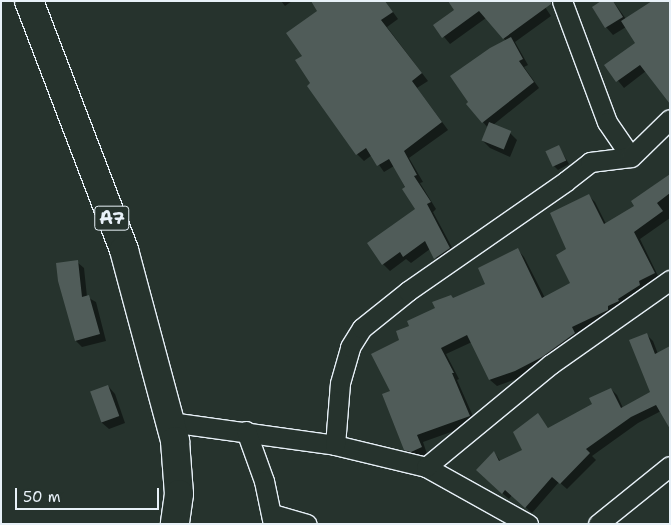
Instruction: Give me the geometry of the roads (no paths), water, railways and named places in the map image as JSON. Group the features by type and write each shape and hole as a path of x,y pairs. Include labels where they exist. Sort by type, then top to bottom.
{"highway":[{"name":"A7","path":"29,1 124,250 173,432 179,494 174,524"}],"street":[{"path":"562,1 607,122 631,158"},
{"path":"335,445 340,383 350,347 362,328 408,291 566,181 590,162 631,158 670,120"},
{"path":"426,466 550,364 670,280"},
{"path":"246,431 264,480 273,519 307,524"},
{"path":"173,432 246,431 335,445 426,466 528,524"},
{"path":"598,524 670,466"}]}
